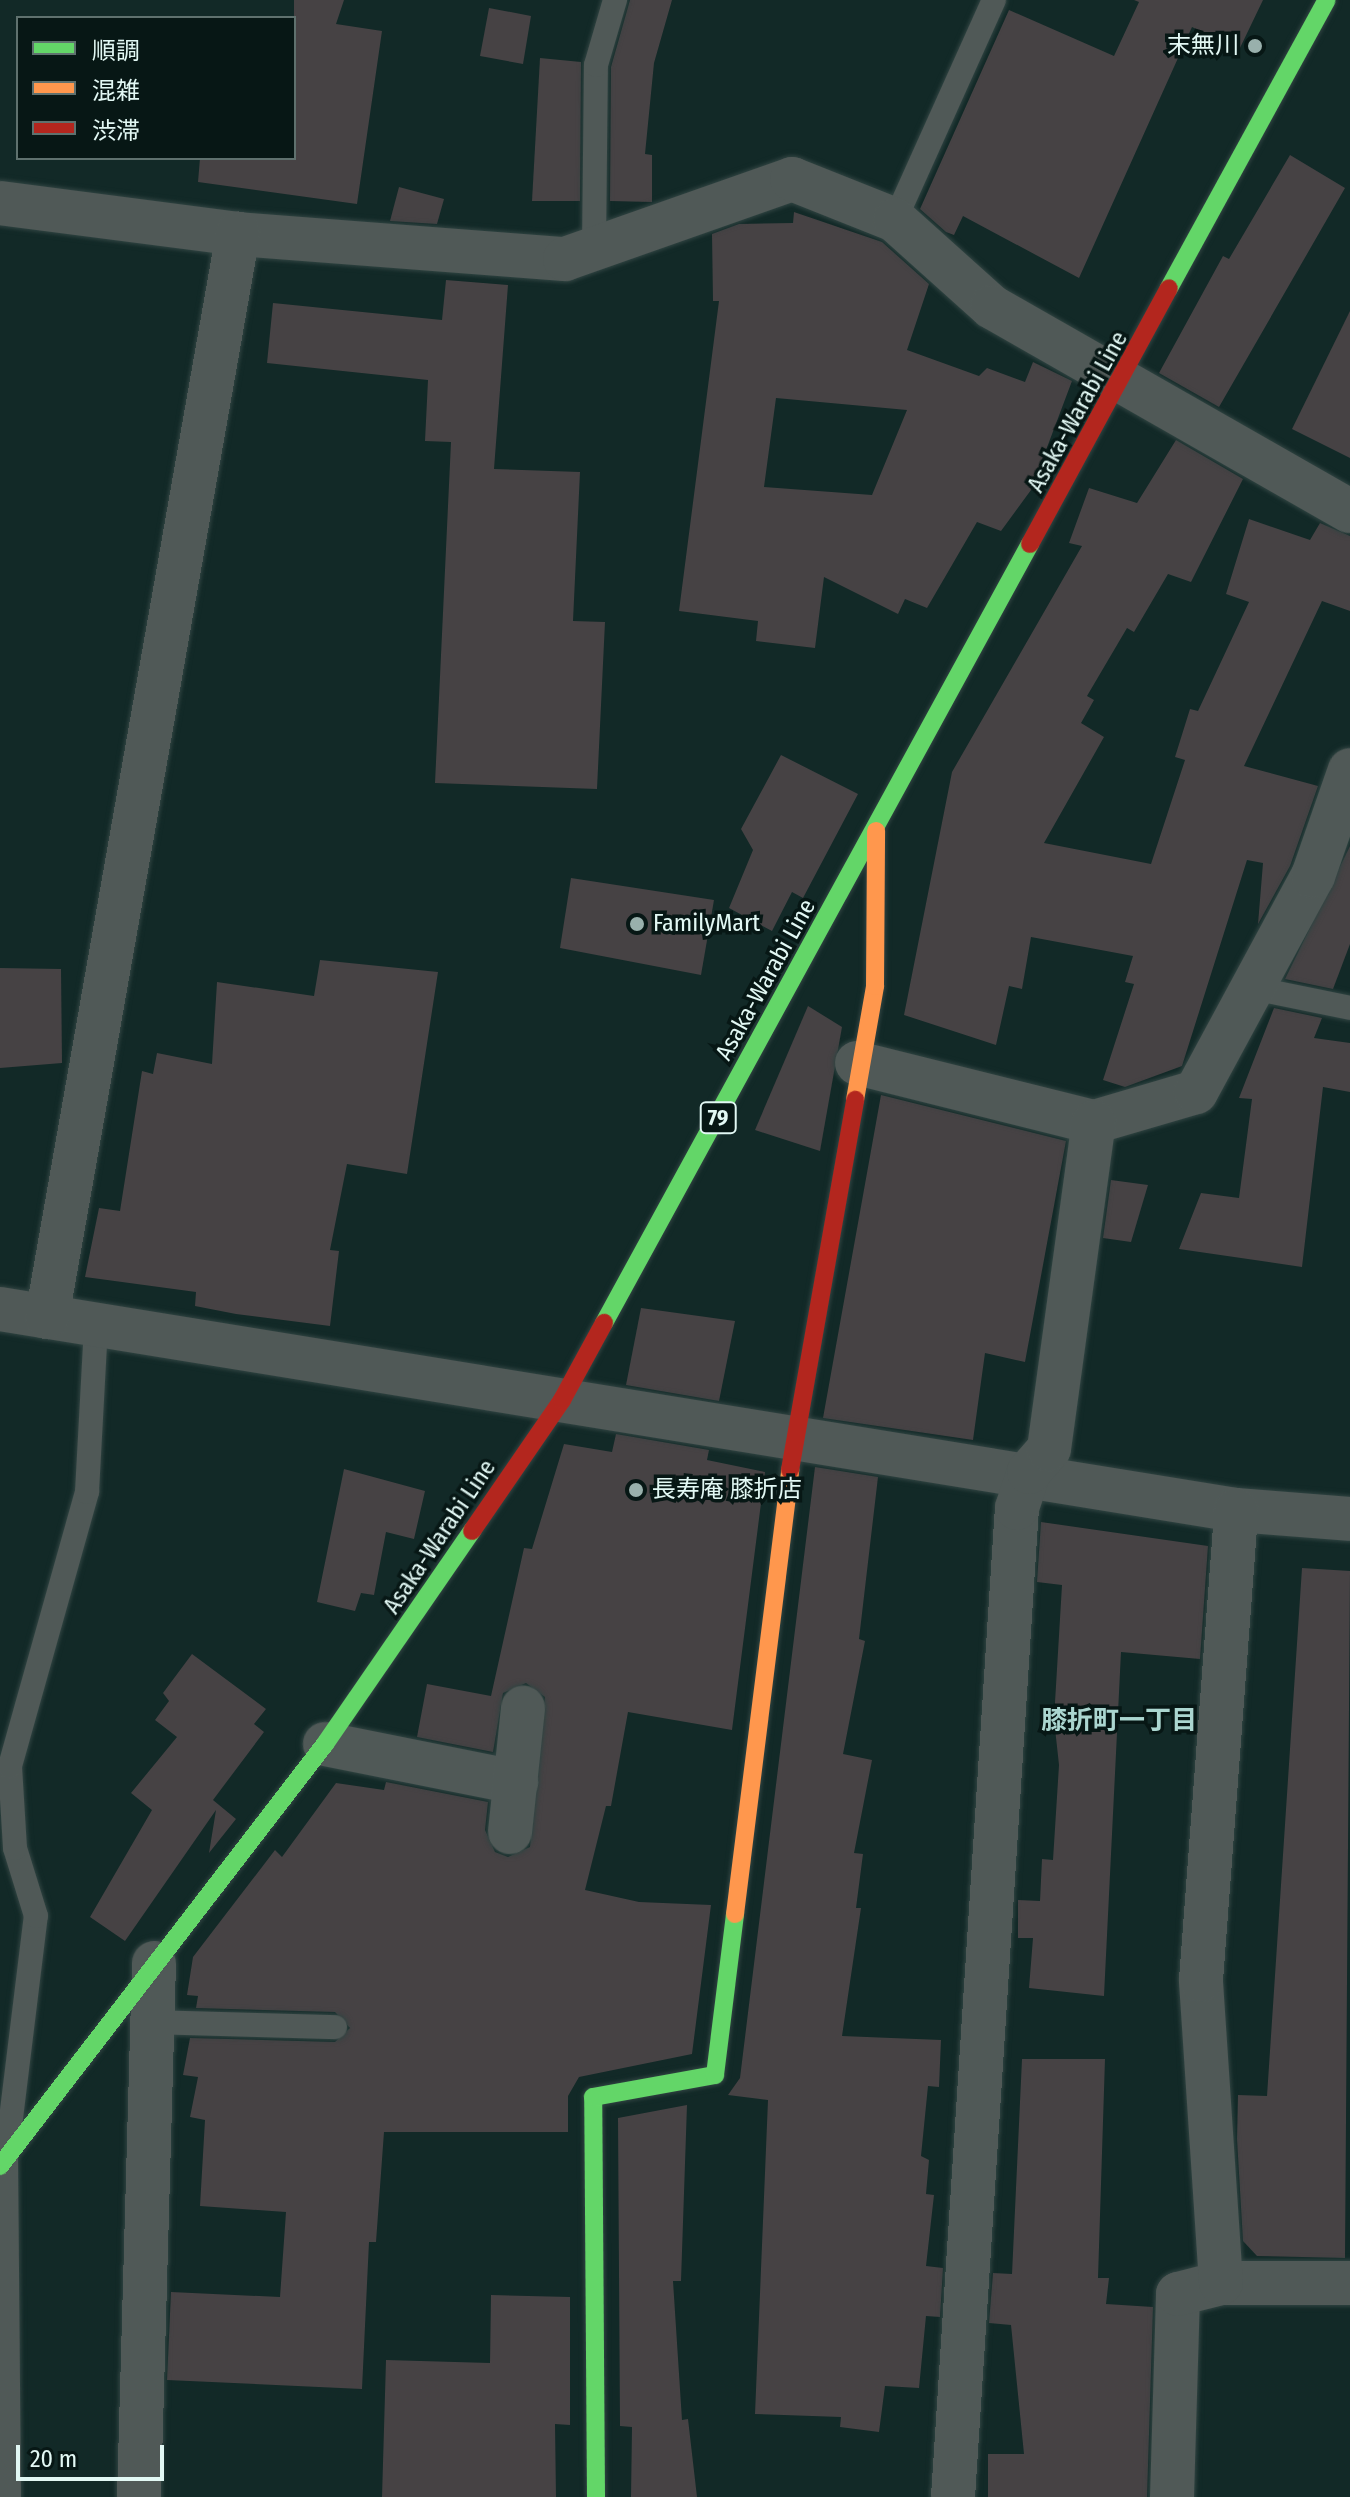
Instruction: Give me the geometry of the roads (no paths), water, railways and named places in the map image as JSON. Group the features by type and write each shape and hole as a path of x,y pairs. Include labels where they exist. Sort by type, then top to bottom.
{"main road":[{"name":"Asaka-Warabi Line","path":"3,2163 325,1744 562,1400 1121,384 1327,0"},
{"path":"596,2497 593,2097 715,2075 794,1437 857,1063 875,986 876,831"}],"street":[{"path":"0,203 238,234 565,259 792,179 895,220 992,307 1121,384 1350,511"},
{"path":"47,1317 238,234"},
{"path":"857,1063 1094,1122 1196,1092 1257,989 1313,876 1350,770"},
{"path":"953,2497 1017,1508 1029,1472 1049,1449 1094,1122"},
{"path":"0,1309 1029,1472 1236,1510 1350,1519"},
{"path":"1221,2283 1201,1980 1236,1510"},
{"path":"510,1832 523,1708"},
{"path":"325,1744 516,1782"},
{"path":"139,2497 154,1963"},
{"path":"1172,2497 1178,2294 1221,2283 1350,2283"}],"lane":[{"path":"594,249 596,65 615,0"},
{"path":"895,220 994,0"},
{"path":"1257,989 1350,1008"},
{"path":"9,2497 3,2163 36,1916 15,1848 10,1766 87,1492 96,1324"},
{"path":"152,2022 335,2027"}],"place":[{"name":"末無川","path":"1255,46"},
{"name":"FamilyMart","path":"637,924"},
{"name":"長寿庵 膝折店","path":"636,1490"}],"district":[{"name":"膝折町一丁目","path":"1119,1721"}]}
